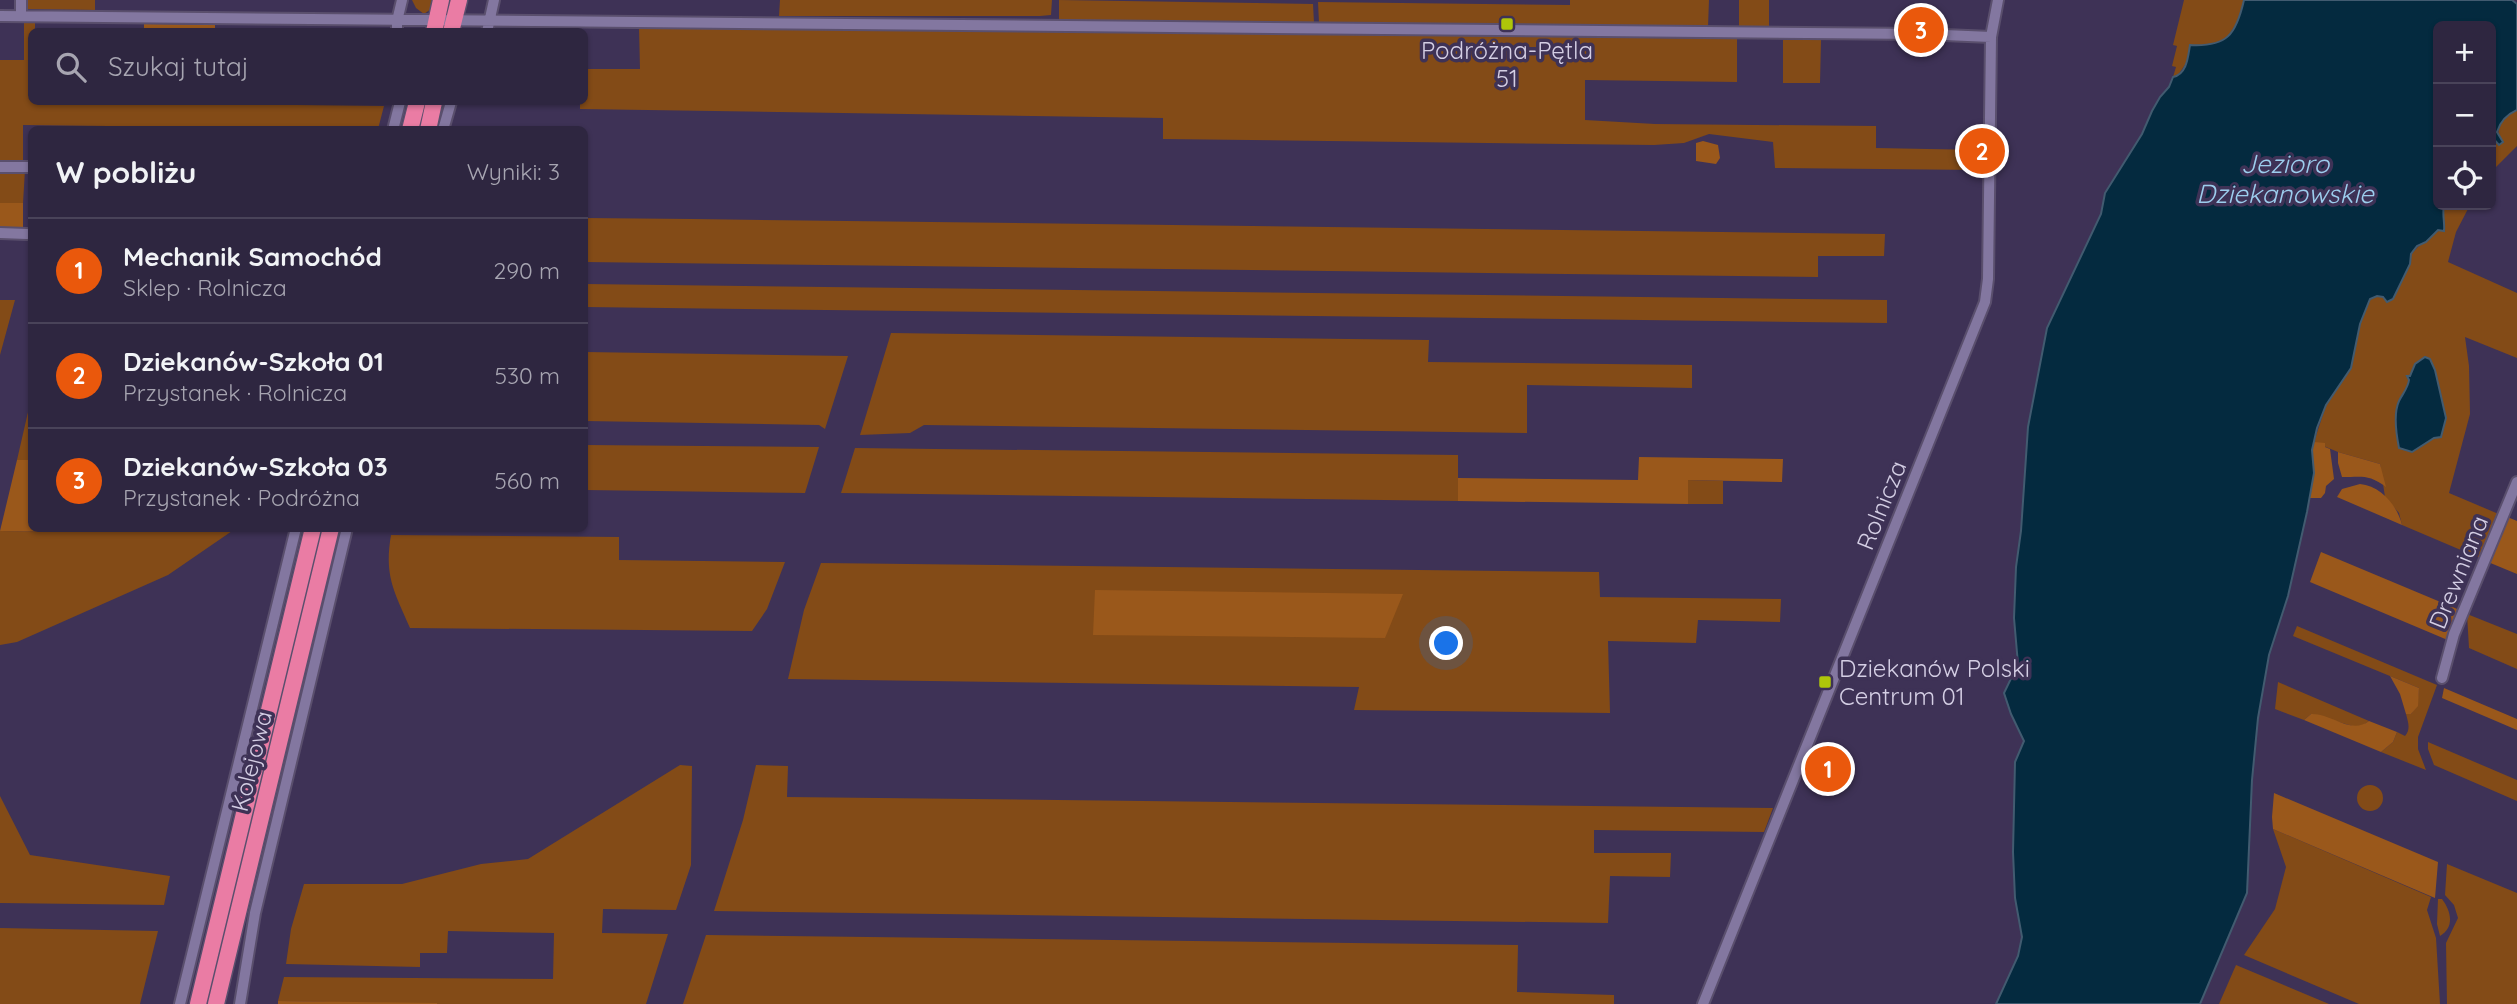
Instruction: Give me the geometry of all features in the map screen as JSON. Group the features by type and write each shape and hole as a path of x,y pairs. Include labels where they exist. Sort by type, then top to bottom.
{"highway":[{"path":"435,27 441,0"},
{"path":"453,26 459,0"},
{"path":"411,126 416,105"},
{"path":"429,126 433,105"},
{"name":"Kolejowa","path":"198,1004 312,532"},
{"name":"Kolejowa","path":"216,1004 330,532"}],"street":[{"path":"21,0 21,16"},
{"path":"397,26 402,0"},
{"path":"488,28 494,0"},
{"name":"Rolnicza","path":"1703,1004 1985,302 1988,279 1991,37 1998,0"},
{"path":"0,16 435,27 491,20 1921,34 1991,37"},
{"path":"394,126 399,105"},
{"path":"444,126 450,105"},
{"path":"0,167 28,167"},
{"path":"0,233 27,234"},
{"name":"Drewniana","path":"2442,678 2454,634 2517,482"},
{"path":"180,1004 295,532"},
{"path":"240,1004 255,912 346,532"}],"shaded area":[{"path":"28,0 95,0 95,10 27,9"},
{"path":"412,0 434,0 431,9 424,14 416,8"},
{"path":"780,0 1052,0 1051,15 1040,16 779,16"},
{"path":"1059,0 1313,4 1314,23 1059,20"},
{"path":"1570,0 1709,0 1708,27 1319,23 1318,2 1570,5"},
{"path":"1739,0 1769,0 1769,27 1739,27"},
{"path":"2184,0 2244,0 2240,18 2225,41 2210,46 2187,62 2178,75 2173,77 2176,67 2172,66 2177,46 2173,45"},
{"path":"35,20 35,28 28,28 28,105 384,106 379,126 23,125 23,163 0,163 0,60 24,60 24,21"},
{"path":"144,24 215,25 215,28 144,28"},
{"path":"639,27 1737,39 1737,82 1585,80 1585,120 1655,124 1876,126 1876,148 1980,150 1980,170 1775,168 1773,142 1709,134 1684,143 1654,145 1163,139 1163,118 580,109 580,105 588,105 588,69 640,69"},
{"path":"1783,40 1821,40 1820,83 1783,83"},
{"path":"2517,110 2517,146 2496,167 2496,142 2499,145 2500,124 2506,116"},
{"path":"1703,141 1718,145 1720,158 1716,164 1696,161 1696,143"},
{"path":"0,170 25,170 23,203 0,203"},
{"path":"0,203 23,203 23,228 0,228"},
{"path":"2443,210 2467,210 2456,232 2448,262 2517,293 2517,358 2465,337 2469,366 2470,414 2449,493 2501,515 2482,559 2402,525 2399,513 2385,497 2380,464 2314,442 2326,405 2351,368 2360,324 2370,299 2383,297 2398,282 2406,272 2416,249 2445,228 2442,221"},
{"path":"588,218 1885,234 1884,256 1818,256 1818,277 588,262"},
{"path":"588,284 1887,300 1887,323 588,307"},
{"path":"0,300 15,300 0,355"},
{"path":"891,333 1429,340 1428,362 1692,365 1692,388 1527,385 1527,433 924,425 910,433 860,435"},
{"path":"588,352 848,356 825,429 819,425 588,421"},
{"path":"28,412 28,460 17,460"},
{"path":"2314,442 2325,443 2325,447 2330,449 2334,479 2326,486 2321,498 2309,498 2314,473"},
{"path":"588,445 819,447 805,493 588,490"},
{"path":"855,448 1458,455 1458,501 841,493"},
{"path":"2338,452 2380,464 2386,487 2370,478 2342,477"},
{"path":"1639,457 1783,459 1782,482 1688,480 1688,504 1458,501 1458,478 1638,480"},
{"path":"17,460 28,460 28,531 0,531"},
{"path":"1688,480 1723,481 1723,504 1688,504"},
{"path":"2360,484 2375,488 2387,498 2402,525 2337,497 2342,489"},
{"path":"2505,516 2517,521 2517,574 2488,562"},
{"path":"0,531 231,532 168,575 17,642 0,645"},
{"path":"391,535 619,537 619,560 785,562 767,609 752,631 410,628 392,583 389,562"},
{"path":"2321,552 2462,611 2450,641 2310,582"},
{"path":"821,563 1599,572 1600,597 1781,599 1780,622 1698,620 1696,643 1608,641 1610,713 1354,710 1359,687 788,679 804,610"},
{"path":"1095,590 1403,594 1385,638 1093,635"},
{"path":"2467,614 2517,634 2517,669 2469,648"},
{"path":"2297,626 2437,685 2418,737 2418,749 2426,770 2381,752 2393,742 2397,732 2405,736 2407,733 2406,714 2411,714 2417,706 2419,688 2293,636"},
{"path":"2390,676 2419,688 2418,706 2411,714 2406,714 2400,694"},
{"path":"2278,682 2369,721 2356,727 2311,714 2304,720 2275,709"},
{"path":"2444,688 2517,719 2517,730 2442,698"},
{"path":"2311,714 2355,726 2369,721 2397,732 2393,742 2381,752 2304,720"},
{"path":"2428,742 2517,780 2517,801 2434,765"},
{"path":"680,765 692,766 691,865 676,910 603,909 602,933 668,934 646,1004 278,1001 284,977 553,979 554,933 448,931 447,953 420,953 420,967 286,964 291,929 304,884 402,884 481,864 528,859"},
{"path":"756,765 788,766 787,797 1773,808 1764,832 1594,830 1594,853 1671,853 1670,877 1610,876 1608,923 714,911 743,820"},
{"path":"2370,785 2379,789 2383,798 2379,807 2370,811 2361,807 2357,798 2361,789"},
{"path":"2274,793 2438,862 2435,898 2273,829"},
{"path":"0,796 30,855 170,876 164,905 0,903"},
{"path":"2273,829 2431,897 2427,910 2436,938 2440,1004 2359,1004 2244,955 2275,909 2286,867"},
{"path":"2447,864 2517,893 2517,1004 2447,1004 2446,943 2458,918 2454,905 2445,895"},
{"path":"2438,899 2442,899 2445,904 2450,919 2448,928 2440,936 2437,924"},
{"path":"0,928 158,931 140,1004 0,1004"},
{"path":"706,935 1518,945 1517,992 1614,995 1614,1004 683,1004"},
{"path":"2236,965 2329,1004 2219,1004"},
{"path":"278,1001 437,1003 437,1004 278,1004"}],"water":[{"name":"Jezioro Dziekanowskie","path":"2244,0 2512,0 2517,4 2517,110 2498,128 2497,132 2503,142 2499,145 2496,142 2496,21 2433,21 2433,210 2443,210 2444,231 2438,230 2411,254 2410,264 2393,299 2387,302 2383,297 2377,296 2370,299 2360,324 2351,368 2326,405 2317,428 2312,450 2314,473 2307,512 2288,596 2269,655 2258,718 2247,893 2200,1004 1996,1004 2018,956 2022,937 2015,898 2013,852 2015,762 2024,741 2004,693 2018,664 2014,618 2016,567 2028,427 2047,328 2101,214 2105,193 2142,134 2160,97 2173,77 2184,69 2190,45 2221,41 2228,36 2237,22"},
{"path":"2425,357 2430,359 2435,370 2446,418 2441,437 2434,438 2412,452 2399,448 2396,412 2409,380 2407,376 2410,376 2415,364"}],"place":[{"name":"Podróżna-Pętla 51","path":"1507,24"},
{"name":"Dziekanów-Szkoła 03","path":"1921,30"},
{"name":"Dziekanów-Szkoła 01","path":"1982,151"},
{"name":"Dziekanów Polski Centrum 01","path":"1825,682"},
{"name":"Mechanik Samochód","path":"1828,769"}]}
